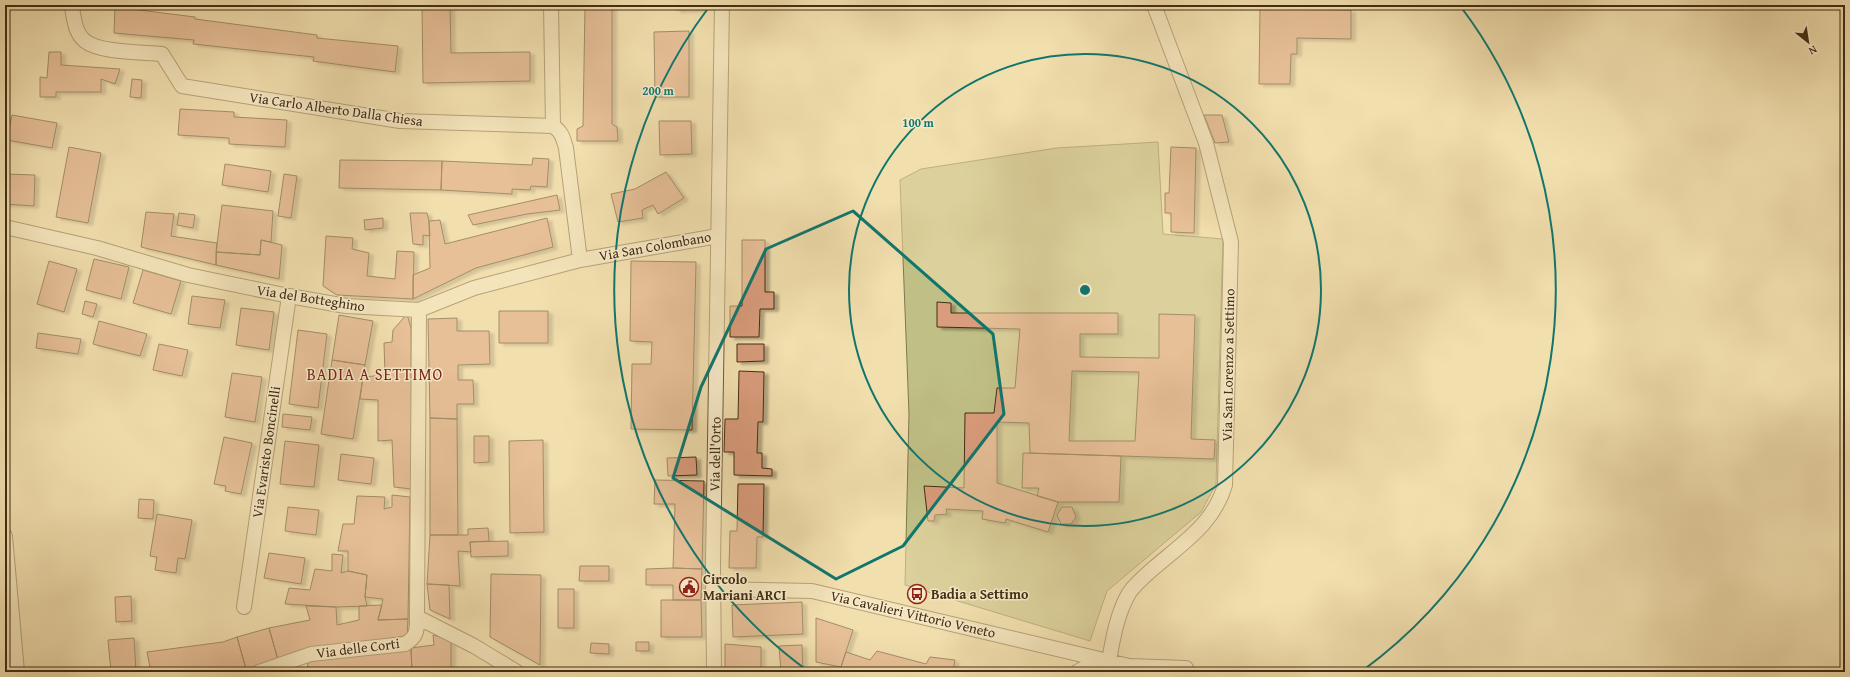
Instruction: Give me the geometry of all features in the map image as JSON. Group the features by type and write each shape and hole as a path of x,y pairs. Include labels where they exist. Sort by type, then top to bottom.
{"street":[{"path":"551,5 553,126 559,130 566,148 580,260"},
{"name":"Via San Colombano","path":"419,310 474,288 580,260 718,236 722,5"},
{"name":"Via San Lorenzo a Settimo","path":"1112,666 1114,633 1129,594 1143,578 1202,526 1216,508 1226,485 1231,242 1206,142 1154,5"},
{"name":"Via Carlo Alberto Dalla Chiesa","path":"72,7 78,31 86,41 98,47 162,54 182,86 400,121 553,126"},
{"name":"Via del Botteghino","path":"5,227 97,248 188,275 289,296 346,306 419,310"},
{"name":"Via dell'Orto","path":"714,672 713,589 718,236"},
{"name":"Via Evaristo Boncinelli","path":"244,607 289,296"},
{"path":"419,310 417,617 474,646 517,672"},
{"path":"5,536 17,672"},
{"name":"Via Cavalieri Vittorio Veneto","path":"713,589 812,591 1112,666 1186,668 1186,672"},
{"name":"Via delle Corti","path":"259,672 311,654 406,644 414,639 417,630 417,617"},
{"path":"1077,672 1088,666 1112,666"}],"highlighted area":[{"path":"853,211 993,334 1004,414 903,546 836,579 673,478 701,387 766,249"}],"green space":[{"path":"1158,142 1163,234 1223,239 1216,484 1201,512 1107,591 1090,641 905,585 909,414 900,180 921,169 1057,148"}],"building":[{"path":"422,5 450,5 451,53 530,52 530,81 423,83"},
{"path":"585,5 612,5 612,124 617,127 618,141 577,141 577,129 583,126"},
{"path":"676,5 700,5 700,9 676,10"},
{"path":"115,7 317,35 317,38 398,46 395,72 313,61 314,57 193,44 194,40 114,33"},
{"path":"1260,9 1351,10 1351,39 1297,38 1297,54 1291,54 1290,84 1259,84"},
{"path":"689,31 689,97 655,97 654,32"},
{"path":"49,52 61,52 61,65 120,69 115,84 101,79 101,92 56,92 56,97 40,97 40,77 47,78"},
{"path":"132,79 142,80 141,98 130,97"},
{"path":"180,109 234,112 234,117 287,120 285,147 229,144 229,138 178,135"},
{"path":"12,115 57,123 52,148 7,140"},
{"path":"1204,115 1222,115 1229,142 1215,143"},
{"path":"659,121 691,121 692,154 660,155"},
{"path":"69,147 101,153 88,223 56,217"},
{"path":"1171,147 1196,148 1194,233 1171,232 1171,213 1165,213 1165,193 1169,193"},
{"path":"533,158 549,159 547,187 531,186 530,190 512,189 512,194 441,190 442,161 532,165"},
{"path":"340,160 442,161 441,190 339,188"},
{"path":"225,164 271,171 268,192 222,185"},
{"path":"666,172 684,198 658,214 653,205 642,210 643,218 618,222 611,194 635,189"},
{"path":"5,174 35,175 34,206 5,204"},
{"path":"284,174 297,176 291,218 278,216"},
{"path":"557,195 560,210 527,214 473,225 468,215"},
{"path":"222,205 273,211 271,242 261,240 260,255 216,252"},
{"path":"146,212 174,214 171,236 217,243 216,265 141,247"},
{"path":"179,213 195,215 193,228 177,225"},
{"path":"410,213 427,213 430,236 423,235 423,245 413,244"},
{"path":"383,218 383,228 365,230 364,220"},
{"path":"547,218 553,247 476,268 413,299 413,275 430,268 429,221 440,220 445,244"},
{"path":"326,236 353,238 352,249 369,253 367,276 395,279 397,251 414,252 413,299 337,295 323,286"},
{"path":"261,240 282,245 279,279 216,265 216,252 260,255"},
{"path":"742,240 765,240 765,292 774,292 774,309 760,309 759,337 730,337 730,306 742,306"},
{"path":"94,259 129,267 121,299 86,290"},
{"path":"49,261 77,269 64,312 37,304"},
{"path":"631,261 696,262 692,430 631,429 632,364 651,364 652,342 630,341"},
{"path":"143,270 181,281 171,314 133,303"},
{"path":"192,296 225,300 220,328 188,324"},
{"path":"85,301 97,304 93,317 82,314"},
{"path":"937,302 951,303 951,313 1118,313 1118,334 1080,334 1080,357 1159,358 1159,314 1195,315 1191,439 1215,440 1214,459 1030,453 1029,423 997,422 997,483 1058,502 1048,532 1006,519 1005,523 982,519 983,511 946,509 947,514 935,515 934,521 928,521 924,486 964,488 965,413 994,413 997,388 1015,388 1020,329 937,327","holes":["1072,371 1139,372 1135,441 1069,441"]},
{"path":"241,308 274,312 269,350 236,345"},
{"path":"499,311 548,311 548,343 499,343"},
{"path":"407,314 411,328 412,489 394,487 392,440 378,441 378,400 360,399 363,377 385,375 384,343 392,342 393,330"},
{"path":"339,315 373,321 365,365 332,360"},
{"path":"457,318 457,331 489,331 490,364 458,365 458,380 473,380 474,404 457,404 457,419 430,418 428,319"},
{"path":"99,321 147,334 140,356 93,344"},
{"path":"298,330 327,334 318,408 289,404"},
{"path":"38,333 81,339 78,354 36,348"},
{"path":"159,344 188,350 182,376 153,370"},
{"path":"737,344 764,344 764,361 737,362"},
{"path":"332,360 365,365 353,439 321,434"},
{"path":"739,371 764,372 763,422 758,422 757,453 762,453 762,468 772,469 772,476 734,475 734,452 724,452 725,419 738,419"},
{"path":"232,373 262,377 255,422 225,417"},
{"path":"283,414 312,417 310,430 282,427"},
{"path":"430,418 457,419 458,535 430,535"},
{"path":"474,436 489,436 489,462 474,463"},
{"path":"224,437 252,443 241,494 225,491 226,486 214,484"},
{"path":"543,440 544,532 510,533 509,441"},
{"path":"285,441 319,445 314,487 280,484"},
{"path":"1023,453 1121,456 1119,502 1058,502 1037,496 1039,488 1022,488"},
{"path":"341,454 374,458 371,484 338,480"},
{"path":"696,457 697,475 668,476 667,458"},
{"path":"655,480 704,481 702,569 673,568 675,504 654,504"},
{"path":"738,484 764,484 763,537 757,537 756,568 729,568 730,531 737,531"},
{"path":"392,495 410,497 408,619 378,620 383,599 365,597 367,575 348,571 348,551 338,551 343,524 354,524 357,496 385,497 384,509 392,507"},
{"path":"139,499 154,500 153,519 138,518"},
{"path":"288,507 319,510 316,535 285,531"},
{"path":"1062,507 1072,507 1076,517 1071,524 1061,524 1057,515"},
{"path":"157,514 192,520 185,559 178,558 176,573 155,570 157,557 150,556"},
{"path":"488,528 489,541 470,542 471,552 458,551 460,586 427,584 430,535 468,535 468,529"},
{"path":"508,541 508,556 471,557 470,542"},
{"path":"269,553 305,558 301,584 264,578"},
{"path":"332,554 343,555 341,573 348,571 367,575 365,597 367,606 336,607 285,604 289,588 310,590 315,569 332,571"},
{"path":"580,566 609,566 609,581 579,581"},
{"path":"646,569 702,569 701,600 673,600 673,585 646,585"},
{"path":"491,574 541,575 540,665 490,637"},
{"path":"427,584 449,585 450,619 430,610"},
{"path":"558,589 574,589 574,628 558,628"},
{"path":"131,596 132,621 116,622 115,597"},
{"path":"661,600 701,600 702,637 661,637"},
{"path":"802,602 803,634 733,637 732,605"},
{"path":"382,605 378,620 408,619 407,636 300,650 278,660 269,628 310,620 306,606 336,607 337,625 359,620 359,606"},
{"path":"816,618 853,630 841,667 816,662"},
{"path":"269,628 278,660 246,669 237,637"},
{"path":"433,635 451,640 451,672 412,672 411,648 434,645"},
{"path":"237,637 246,669 240,672 151,672 147,652 223,642"},
{"path":"134,638 136,672 111,672 108,640"},
{"path":"636,642 649,642 649,651 636,651"},
{"path":"591,643 609,644 609,654 590,653"},
{"path":"725,644 761,647 761,672 725,672"},
{"path":"802,645 803,672 781,672 779,646"},
{"path":"411,648 412,672 296,672 307,669 309,658"},
{"path":"877,651 926,664 930,657 955,660 953,671 854,672 841,667 846,652 870,660"}],"place":[{"name":"Circolo Mariani ARCI","path":"689,587"},
{"name":"Badia a Settimo","path":"917,594"}],"district":[{"name":"BADIA A SETTIMO","path":"375,374"}]}
